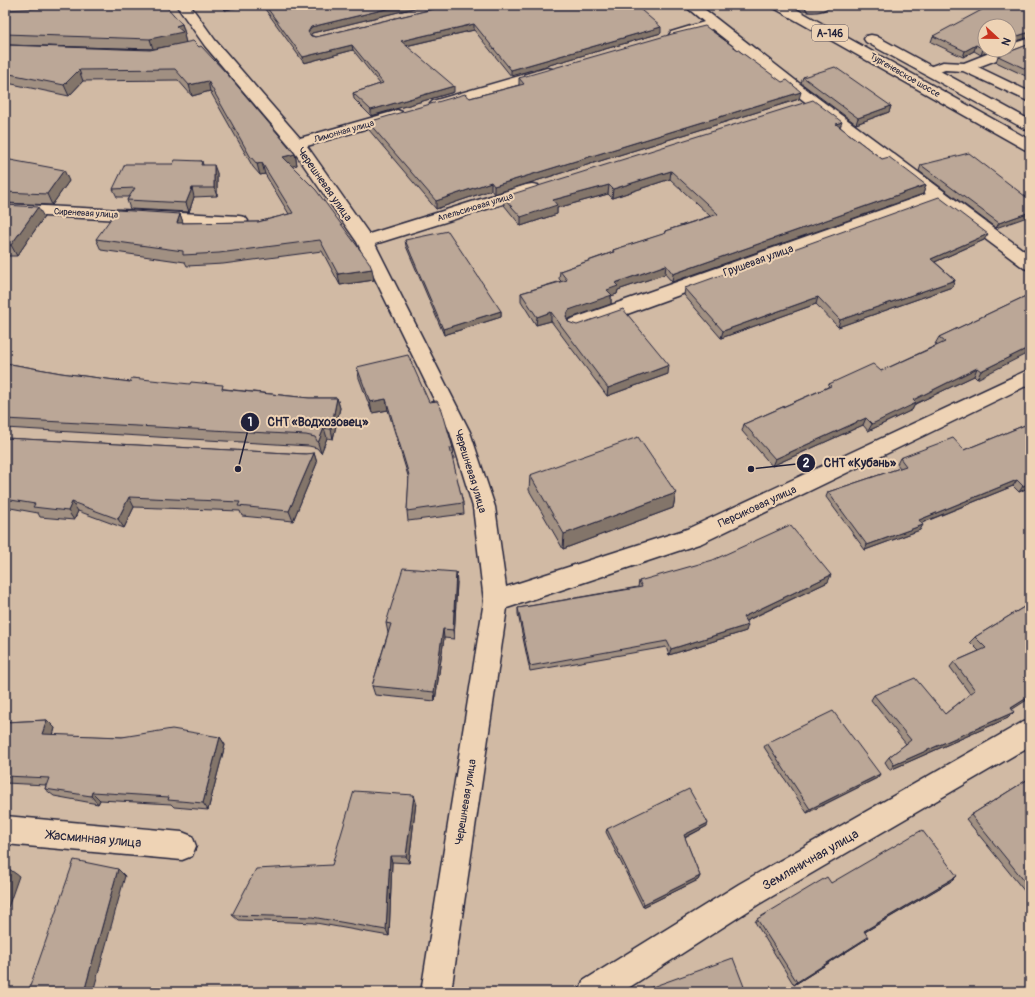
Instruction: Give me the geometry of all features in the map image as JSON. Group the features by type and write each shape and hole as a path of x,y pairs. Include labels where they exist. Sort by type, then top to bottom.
{"main road":[{"name":"Черешневая улица","path":"183,5 203,44 297,144 365,241 460,432 484,507 496,601 436,992"},
{"path":"691,5 806,104 939,195 1030,264"},
{"name":"Тургеневское шоссе","path":"779,5 1030,146"},
{"name":"А-146","path":"815,6 831,18"},
{"path":"660,39 713,24"},
{"name":"Тургеневское шоссе","path":"858,32 1030,126"},
{"path":"966,67 1030,42"},
{"path":"931,71 943,66 966,67 1030,98"},
{"path":"424,108 561,68"},
{"name":"Лимонная улица","path":"297,144 409,112"},
{"name":"Апельсиновая улица","path":"365,241 550,184"},
{"name":"Грушевая улица","path":"576,325 939,195"},
{"name":"Сиреневая улица","path":"5,210 239,221"},
{"name":"Персиковая улица","path":"496,601 694,536 1030,376"},
{"name":"Земляничная улица","path":"594,992 749,894 1030,732"},
{"name":"Жасминная улица","path":"5,830 182,846"}],"shaded area":[{"path":"5,5 1030,5 1030,992 5,992"}],"building":[{"path":"105,5 165,5 182,24 176,26 183,32 150,39 5,34 5,10"},
{"path":"265,5 403,5 311,27 308,32 311,36 316,37 450,5 635,5 661,27 511,70 474,24 401,41 454,86 371,110 353,93 383,83 352,45 303,57"},
{"path":"991,5 1030,5 1030,32 1017,36 1017,18 977,18 977,46 965,51 933,36"},
{"path":"705,26 782,82 787,80 801,92 494,186 491,182 436,201 368,122 465,94 470,98 524,84 519,78"},
{"path":"193,41 199,47 201,46 228,75 295,154 283,157 316,190 369,262 372,269 338,274 320,240 219,253 183,255 183,251 96,239 117,210 180,214 177,223 258,222 293,213 262,163 257,164 250,156 208,81 189,85 175,69 79,70 64,85 5,73 5,45 150,50"},
{"path":"1030,44 1030,71 1002,58 1017,58 1017,49"},
{"path":"835,67 891,106 858,118 803,77"},
{"path":"813,100 842,122 836,124 882,159 889,157 926,185 673,274 666,265 615,283 618,286 607,290 612,295 569,310 566,316 568,322 577,325 623,309 669,365 608,388 551,312 537,317 521,293 567,280 560,271 614,252 613,250 666,233 665,231 718,214 671,171 613,189 609,185 553,200 557,205 521,217 503,197"},
{"path":"969,153 1030,200 1030,212 999,223 921,165"},
{"path":"5,159 64,170 47,194 5,192"},
{"path":"175,160 202,161 201,165 214,165 214,188 192,188 186,203 127,200 135,188 113,189 125,164 173,164"},
{"path":"939,197 988,234 931,259 955,280 840,320 818,297 723,331 685,288"},
{"path":"5,205 38,207 11,245 5,245"},
{"path":"448,231 501,311 443,329 405,240"},
{"path":"1030,294 1030,347 981,371 977,368 913,400 916,403 872,424 866,418 775,459 744,424 831,386 829,384 873,364 881,371 945,342 939,337"},
{"path":"408,355 429,402 437,401 442,410 453,448 450,448 463,503 407,511 409,475 386,399 370,402 357,367"},
{"path":"5,363 61,373 130,382 132,378 190,384 191,382 223,385 222,389 309,398 337,398 331,429 324,428 318,443 315,437 306,435 5,419"},
{"path":"1030,423 1030,483 1023,486 1017,480 919,520 923,525 867,545 828,492 906,466 900,458 953,438 964,450"},
{"path":"638,437 676,493 564,534 530,475"},
{"path":"5,438 306,454 314,453 289,511 238,506 240,502 129,497 118,519 72,502 68,511 33,507 35,504 5,499"},
{"path":"790,525 831,575 743,617 748,625 671,649 667,641 530,666 518,608 642,587 639,581 713,560"},
{"path":"403,568 456,572 453,630 443,629 434,692 372,686 391,624 386,623"},
{"path":"1024,607 1028,611 1030,610 1030,696 1011,708 1014,712 894,765 889,757 911,740 874,695 915,678 945,714 975,690 954,662 986,648 975,637"},
{"path":"833,711 880,774 810,809 767,743"},
{"path":"47,720 42,734 122,737 172,729 220,737 203,803 168,800 169,797 92,792 91,796 45,789 49,778 5,776 5,722"},
{"path":"1030,778 1030,888 971,815"},
{"path":"689,789 708,823 684,835 700,876 644,904 607,829"},
{"path":"354,791 414,795 406,856 390,856 386,930 312,917 232,915 256,869 332,865"},
{"path":"922,830 957,876 864,931 868,937 797,982 757,919 827,877 831,883"},
{"path":"74,860 118,869 84,992 28,992"},
{"path":"733,958 746,992 638,992"}],"place":[{"name":"СНТ «Водхозовец»","path":"238,469"},
{"name":"СНТ «Кубань»","path":"751,469"}]}
